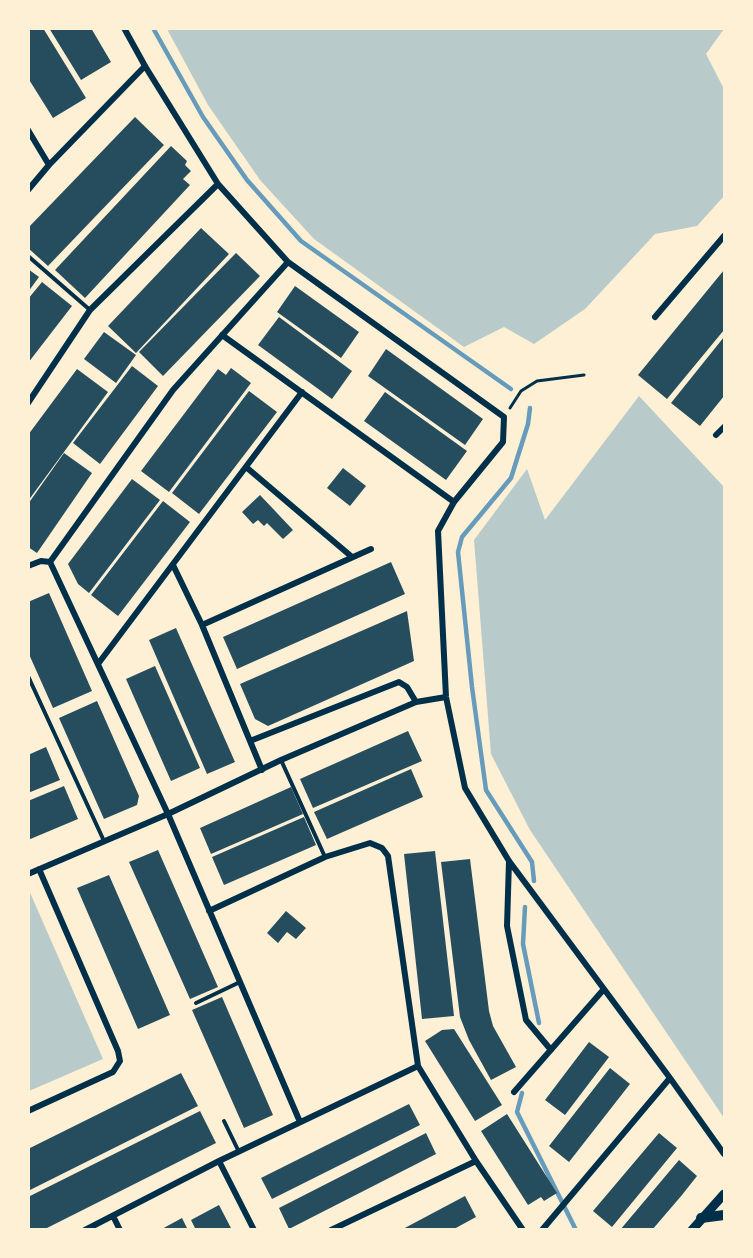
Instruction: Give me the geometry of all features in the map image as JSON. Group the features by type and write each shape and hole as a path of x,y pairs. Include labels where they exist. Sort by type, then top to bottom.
{"main road":[{"path":"701,1218 724,1215"}],"street":[{"path":"124,28 218,184 288,262 504,417 502,442 454,502 438,531 446,697 465,788 509,861 670,1077 724,1154"},
{"path":"28,190 49,165 145,66"},
{"path":"28,130 49,165"},
{"path":"28,402 90,310 218,184"},
{"path":"655,317 724,236"},
{"path":"50,562 173,390 288,262"},
{"path":"222,335 454,502"},
{"path":"98,664 302,392"},
{"path":"716,435 724,427"},
{"path":"246,467 352,557"},
{"path":"202,625 371,549"},
{"path":"28,567 41,561 50,562"},
{"path":"50,562 168,814 300,1122"},
{"path":"173,565 202,625 262,770"},
{"path":"250,741 399,682 407,687 416,702"},
{"path":"28,873 168,814 281,760 416,702 446,697"},
{"path":"209,910 325,857 370,843 382,848 388,856 418,1066 476,1161 523,1230"},
{"path":"509,861 507,926 525,1020 551,1050"},
{"path":"28,1111 113,1072 120,1061 118,1051 39,870"},
{"path":"514,1092 604,989"},
{"path":"85,1230 219,1161 418,1066"},
{"path":"542,1230 670,1077"},
{"path":"219,1161 254,1230"},
{"path":"331,1230 476,1161"},
{"path":"692,1230 724,1194"},
{"path":"113,1216 120,1230"}],"lane":[{"path":"28,256 90,310"},
{"path":"28,676 104,841"},
{"path":"281,760 325,857"},
{"path":"196,1002 240,982"},
{"path":"224,1120 239,1152"}],"path":[{"path":"504,417 521,391 537,381 584,375"}],"shaded area":[{"path":"167,29 724,29 706,54 724,89 724,196 697,226 655,234 585,309 534,344 504,327 464,347 314,239 260,180 208,105"},
{"path":"639,396 724,487 724,1118 530,830 491,754 474,540 527,469 545,520"},
{"path":"28,888 103,1059 29,1091 28,1091"}],"building":[{"path":"28,28 43,28 86,98 53,118 28,78"},
{"path":"49,28 91,28 111,62 81,80"},
{"path":"135,117 164,145 48,266 28,248 28,228"},
{"path":"171,146 187,161 185,165 191,171 183,179 190,185 85,298 55,270"},
{"path":"201,228 229,254 136,353 108,326"},
{"path":"236,253 260,276 163,376 139,352"},
{"path":"28,269 39,277 28,292"},
{"path":"724,270 724,330 667,399 638,375"},
{"path":"42,282 72,306 28,363 28,299"},
{"path":"295,286 359,332 341,358 277,312"},
{"path":"279,317 352,371 332,399 258,345"},
{"path":"104,332 136,355 116,383 84,359"},
{"path":"724,337 724,396 700,426 671,403"},
{"path":"386,349 483,419 465,445 368,376"},
{"path":"132,366 158,386 100,464 73,443"},
{"path":"231,368 251,383 169,492 141,471 218,369 226,375"},
{"path":"77,369 108,392 28,501 28,435"},
{"path":"249,391 277,412 199,514 172,493"},
{"path":"385,392 467,451 446,480 364,421"},
{"path":"64,453 92,473 37,553 28,547 28,504"},
{"path":"343,468 366,486 350,506 327,488"},
{"path":"132,479 160,500 89,593 78,584 68,564"},
{"path":"260,495 293,530 283,539 267,523 264,526 258,520 253,524 242,512"},
{"path":"163,501 190,522 118,616 91,595"},
{"path":"391,562 405,594 237,669 223,637"},
{"path":"49,593 92,691 53,708 28,652 28,602"},
{"path":"407,611 414,661 268,726 255,719 240,684"},
{"path":"176,628 235,762 207,774 149,640"},
{"path":"155,666 200,768 171,781 126,679"},
{"path":"97,701 139,796 137,805 104,819 59,718"},
{"path":"408,731 422,761 313,808 300,779"},
{"path":"46,747 60,780 28,793 28,755"},
{"path":"411,769 423,797 327,839 314,812"},
{"path":"64,786 78,819 28,840 28,801"},
{"path":"291,787 303,814 211,854 200,828"},
{"path":"304,817 316,845 224,885 212,857"},
{"path":"158,850 218,987 190,999 129,862"},
{"path":"435,851 454,1016 422,1019 404,854"},
{"path":"470,859 489,1011 493,1026 516,1067 491,1080 469,1040 460,1017 441,862"},
{"path":"109,875 170,1015 138,1029 77,888"},
{"path":"286,911 306,928 296,939 287,932 278,943 267,933"},
{"path":"222,997 273,1115 244,1128 192,1010"},
{"path":"454,1029 502,1105 475,1121 425,1041 442,1030"},
{"path":"589,1042 609,1057 565,1115 545,1100"},
{"path":"610,1068 630,1084 569,1162 549,1146"},
{"path":"181,1073 198,1106 28,1191 28,1149"},
{"path":"409,1104 420,1125 272,1199 261,1178"},
{"path":"200,1111 216,1143 43,1230 28,1230 28,1197"},
{"path":"507,1114 557,1193 544,1201 541,1197 528,1205 481,1131"},
{"path":"426,1133 436,1154 289,1229 279,1208"},
{"path":"659,1133 677,1148 612,1227 593,1211"},
{"path":"679,1160 697,1176 682,1195 652,1230 620,1230"},
{"path":"465,1196 476,1217 454,1229 401,1230"},
{"path":"219,1205 232,1230 196,1230 191,1220"},
{"path":"182,1218 188,1230 160,1230"}],"waterway":[{"path":"153,28 203,117 247,180 301,241 511,389"},
{"path":"530,408 528,424 511,478 462,537 458,552 472,687 486,790 532,862 534,881"},
{"path":"525,907 523,944 539,1023"},
{"path":"522,1093 517,1112 576,1230"}]}
